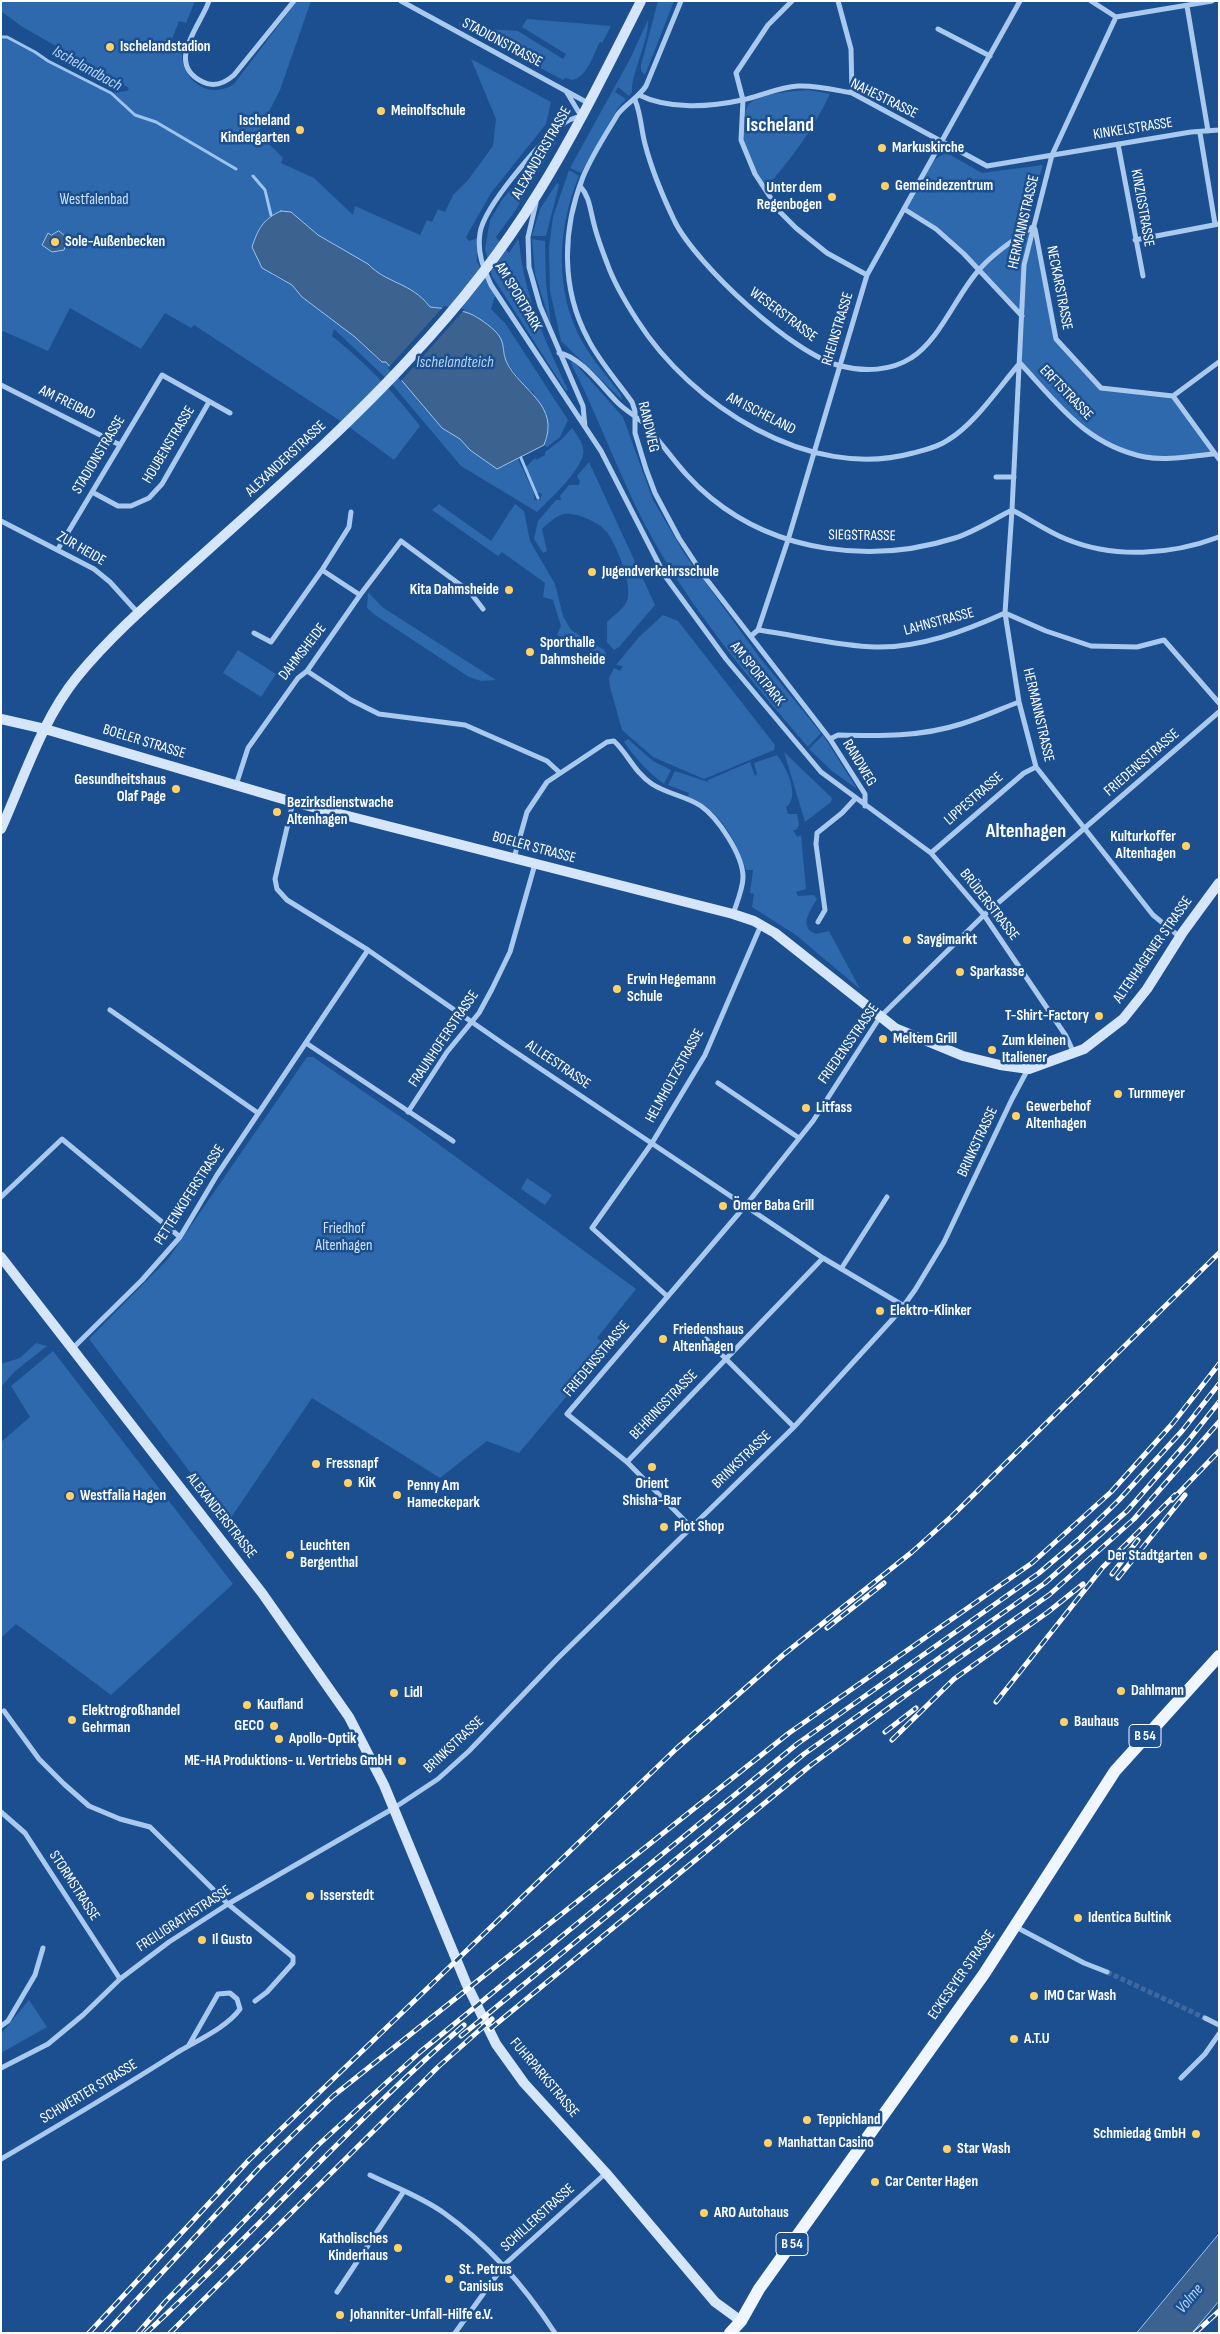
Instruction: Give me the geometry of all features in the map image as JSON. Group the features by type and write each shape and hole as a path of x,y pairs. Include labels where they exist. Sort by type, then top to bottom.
{"main road":[{"path":"588,103 641,1"},
{"name":"ALEXANDERSTRASSE","path":"1,828 45,729 77,677 138,613 352,418 434,332 505,241 538,192 588,103"},
{"name":"BOELER STRASSE","path":"1,719 45,729 293,802 733,914 761,925 814,962 880,1017 910,1035 963,1056 1000,1065 1028,1068"},
{"name":"ALTENHAGENER STRASSE","path":"1028,1068 1074,1054 1110,1031 1129,1013 1219,883"},
{"name":"ALEXANDERSTRASSE","path":"1,1257 297,1641 348,1717 394,1808"},
{"name":"ECKESEYER STRASSE","path":"740,2327 759,2289 859,2152 1016,1926 1115,1770 1219,1656"},
{"name":"FUHRPARKSTRASSE","path":"394,1808 459,1967 496,2044 524,2083 606,2173 715,2302 740,2327"},
{"name":"B 54","path":"730,2333 740,2327"}],"street":[{"path":"209,1 185,52 188,67 193,75 209,84 227,82 294,1"},
{"name":"STADIONSTRASSE","path":"401,1 588,103"},
{"name":"RANDWEG","path":"681,1 650,76 635,100 624,106 618,114 591,161 580,186 572,214 567,244 569,293 574,311 588,341 632,402 636,433 646,469 667,518 704,576 830,739 865,794 865,806"},
{"path":"792,1 768,25 738,69 737,80 743,100 741,140 755,174 780,212 796,228 827,253 867,275"},
{"path":"838,1 851,49 852,93"},
{"name":"RHEINSTRASSE","path":"758,630 788,540 867,275 940,141 1020,1"},
{"path":"1091,1 1116,17 1212,1"},
{"path":"1187,6 1208,131"},
{"name":"HERMANNSTRASSE","path":"1116,17 1052,155 1024,265 1014,477 1005,612 1019,702 1036,767 1153,915 1180,937"},
{"path":"938,29 990,56"},
{"name":"NAHESTRASSE","path":"639,95 652,100 683,105 713,105 743,100 798,86 852,93 985,165 1052,155"},
{"path":"566,91 581,116"},
{"name":"WESERSTRASSE","path":"635,100 640,112 645,143 658,186 676,224 702,259 738,296 798,345 840,366 882,369 912,358 943,323 979,270 1034,226"},
{"name":"AM SPORTPARK","path":"581,116 562,124 512,178 486,216 480,232 479,259 500,300 601,451 652,554 678,596 803,754 821,772 854,799"},
{"name":"KINKELSTRASSE","path":"1052,155 1191,132 1200,133 1219,130"},
{"path":"1135,240 1217,224 1200,133"},
{"name":"KINZIGSTRASSE","path":"1118,144 1143,276"},
{"name":"AM ISCHELAND","path":"580,186 587,193 594,224 608,266 638,321 660,351 699,391 719,407 766,434 814,452 853,459 898,457 947,441 963,430 1020,362"},
{"name":"AM SPORTPARK","path":"538,192 527,252 533,284 559,353 583,406 585,428"},
{"path":"904,209 936,229 979,270 1022,316"},
{"name":"NECKARSTRASSE","path":"1034,226 1055,336 1059,343 1101,388 1173,396"},
{"name":"SIEGSTRASSE","path":"559,353 573,357 650,429 678,467 711,498 757,527 788,540 834,550 890,552 956,538 1012,510"},
{"name":"ERFTSTRASSE","path":"1020,362 1080,427 1104,443 1146,457 1170,458 1213,454"},
{"path":"1219,362 1173,396 1213,454 1219,459"},
{"name":"STADIONSTRASSE","path":"58,549 162,375"},
{"name":"HOUBENSTRASSE","path":"162,375 230,413"},
{"name":"AM FREIBAD","path":"1,384 120,445"},
{"name":"HOUBENSTRASSE","path":"92,492 118,506 132,506 149,498 162,484 210,402"},
{"path":"996,478 1014,477"},
{"path":"1012,510 1066,539 1098,548 1137,552 1170,551 1198,545 1219,537"},
{"path":"254,633 271,642 322,570 349,527 351,512"},
{"name":"ZUR HEIDE","path":"1,521 58,549 103,575 138,613"},
{"name":"DAHMSHEIDE","path":"236,785 248,748 298,678 307,671 360,595 401,541 470,592 483,609"},
{"path":"322,570 360,595"},
{"path":"1005,612 1046,631 1091,646 1137,647 1164,640 1219,703"},
{"name":"LAHNSTRASSE","path":"758,630 876,647 898,645 972,628 1005,612"},
{"path":"751,636 758,630"},
{"path":"307,671 351,700 379,714 465,725 546,761 559,772"},
{"path":"830,739 838,735 896,735 933,731 961,724 1019,702"},
{"name":"FRIEDENSSTRASSE","path":"627,1462 567,1414 666,1296 746,1205 799,1138 880,1017 984,914 1219,712"},
{"path":"514,858 527,812 547,782 559,772 612,740 650,783 702,806 721,828 738,856 742,869 742,884 733,914"},
{"name":"LIPPESTRASSE","path":"931,853 1024,772 1036,767"},
{"path":"818,922 825,910 816,844 817,833 842,813 854,799"},
{"name":"BRÜDERSTRASSE","path":"854,799 931,853 984,914 1066,1036 1074,1054"},
{"name":"ALLEESTRASSE","path":"293,802 276,873 277,889 287,900 368,950 471,1022 823,1258 904,1306"},
{"name":"FRAUNHOFERSTRASSE","path":"408,1112 447,1052 471,1022 492,989 510,952 535,864"},
{"name":"HELMHOLTZSTRASSE","path":"666,1296 592,1228 652,1143 705,1055 761,925"},
{"name":"PETTENKOFERSTRASSE","path":"72,1349 142,1280 180,1237 258,1113 368,950"},
{"path":"110,1010 258,1113"},
{"path":"306,1042 453,1141"},
{"name":"BRINKSTRASSE","path":"394,1808 438,1779 469,1751 551,1665 794,1428 904,1306 944,1242 1028,1068"},
{"path":"718,1083 799,1138"},
{"path":"1,1197 62,1139 180,1237"},
{"path":"841,1269 887,1197"},
{"name":"BEHRINGSTRASSE","path":"627,1462 823,1258"},
{"path":"706,1339 727,1358 794,1428"},
{"path":"627,1462 691,1527"},
{"path":"4,1711 39,1759 89,1806 120,1819 150,1827 228,1904 293,1957 293,1963 267,1992 254,2001"},
{"name":"FREILIGRATHSTRASSE","path":"1,2068 48,2044 83,2015 120,1979 149,1956 228,1904 394,1808"},
{"name":"STORMSTRASSE","path":"1,1812 25,1833 120,1979"},
{"path":"1016,1926 1084,1964 1107,1972"},
{"path":"1,2026 8,2021 35,1975 43,1948"},
{"name":"SCHWERTER STRASSE","path":"1,2159 189,2045 234,2017 240,2009 237,1999 230,1993 218,1994 189,2045"},
{"path":"1205,2018 1219,2025"},
{"path":"1180,2078 1205,2054 1219,2034"},
{"name":"SCHILLERSTRASSE","path":"455,2333 504,2265 606,2173"},
{"path":"370,2175 443,2212 504,2265 528,2294 555,2333"},
{"path":"337,2292 404,2191"}],"green space":[{"name":"Westfalenbad","path":"1,1 195,1 186,23 179,21 168,50 182,51 186,70 191,78 206,88 215,90 224,89 234,84 297,1 311,1 280,90 258,133 283,158 281,163 314,178 353,215 355,206 420,235 427,220 432,222 438,209 445,212 453,195 468,180 493,146 496,119 471,59 551,102 546,124 491,193 466,237 469,241 477,238 477,262 495,296 491,309 505,323 568,420 560,437 547,447 544,445 547,439 539,404 533,392 525,387 506,361 501,338 476,316 464,312 430,307 415,293 383,276 368,264 318,235 291,212 272,275 292,285 302,297 355,337 381,362 386,362 442,428 460,439 470,450 497,469 518,459 534,493 534,500 540,500 542,494 536,492 526,467 535,458 536,460 545,455 545,452 561,440 572,428 583,448 583,455 574,473 537,512 461,466 391,383 334,329 332,336 379,378 420,426 394,460 345,424 194,325 191,328 165,313 141,349 70,308 48,351 3,331 1,333 1,35 111,93 127,91 129,88 21,26 1,11"},
{"path":"658,1 674,1 645,75 641,71 641,65"},
{"path":"527,19 611,26 583,73 573,80 565,78 563,80 459,25 460,22 473,28 518,31 563,59 566,54 522,27"},
{"path":"648,20 646,37 632,84 632,92 629,96 618,87 615,92 626,99 618,108 581,173 570,168 630,59"},
{"path":"809,90 830,94 801,144 765,189 744,149 742,128 748,105 768,95"},
{"path":"554,138 556,142 515,211 496,237 509,253 518,239 519,241 531,299 544,335 568,390 566,391 492,276 485,249 490,220 502,200"},
{"path":"947,153 982,173 1043,165 1028,215 1056,339 1098,386 1173,396 1213,454 1146,457 1125,451 1080,427 1020,363 1021,315 936,229 904,209 926,169 932,162"},
{"path":"569,170 579,176 566,217 563,239 563,282 567,303 583,343 621,395 622,400 561,341 550,291 549,248 553,217"},
{"path":"557,183 559,185 546,236 532,236 540,209"},
{"path":"532,239 545,241 546,283 551,325 535,274"},
{"path":"573,361 623,417 653,500 684,553 760,658 821,733 808,747 727,649 672,572 633,500 571,363"},
{"path":"589,462 655,605 619,647 614,650 607,642 607,622 626,603 628,588 619,555 606,531 598,524 586,518 564,514 555,518 542,529 547,551 543,553 534,539 538,521 556,500 561,500 560,496 569,485 579,485 580,481 577,476"},
{"path":"439,504 491,541 515,504 524,511 530,541 555,584 563,616 571,630 604,650 607,656 603,659 596,652 557,635 561,626 553,600 543,597 545,583 502,552 498,556 432,510"},
{"path":"368,592 382,607 496,680 481,681 469,677 375,615 367,608"},
{"path":"663,615 678,621 775,745 774,750 704,779 653,757 622,730 609,678 614,668 620,671 623,666 616,665 639,637"},
{"path":"238,650 276,674 261,697 223,673"},
{"path":"823,735 857,789 832,771 809,749"},
{"path":"628,739 653,761 671,770 664,784 647,770 633,754 624,742"},
{"path":"784,752 832,798 831,802 805,822"},
{"path":"777,755 788,774 792,789 790,802 786,807 788,814 797,814 799,825 796,830 793,830 797,837 801,835 806,889 796,892 798,896 814,895 817,899 807,918 808,927 816,934 829,931 860,989 796,935 752,907 754,894 750,893 753,870 746,870 732,837 725,826 708,809 688,797 689,793 668,785 675,771 708,782 708,780 750,762 755,776 757,774 754,763"},
{"name":"Friedhof Altenhagen","path":"307,1057 313,1057 411,1124 636,1289 597,1338 608,1347 519,1453 487,1441 440,1478 312,1398 228,1522 89,1339 168,1259"},
{"path":"527,1178 552,1195 545,1205 521,1189"},
{"path":"36,1343 47,1346 14,1372 1,1387 1,1364 20,1358"},
{"name":"Westfalia Hagen","path":"53,1351 233,1584 111,1695 16,1624 1,1638 1,1442 30,1417 11,1386"},
{"path":"29,2000 47,2027 1,2053 1,2034"}],"water":[{"name":"Ischelandteich","path":"281,211 291,212 318,235 368,264 383,276 415,293 430,307 468,313 491,327 501,339 506,361 512,372 543,408 547,419 548,431 544,445 497,469 470,450 460,439 442,428 386,362 382,362 355,337 302,297 292,285 262,268 252,247 265,221"},
{"name":"Sole-Außenbecken","path":"59,231 65,236 66,244 64,250 52,252 42,245 48,233 51,235"},
{"name":"Volme","path":"1219,2234 1219,2301 1192,2333 1137,2333"}],"pier":[{"path":"444,306 465,309 401,381 388,368"}],"waterway":[{"name":"Ischelandbach","path":"1,37 7,37 48,61 111,93 135,115 156,122 236,169"},
{"name":"Ischelandbach","path":"253,176 265,190 271,215"},
{"name":"Ischelandbach","path":"521,458 538,498"}],"tunnel":[{"path":"1107,1972 1205,2018"}],"railway":[{"path":"89,2333 249,2160 676,1749 783,1655 912,1552 952,1516 1219,1253"},
{"path":"106,2333 260,2167 333,2096 789,1733 1032,1563 1111,1492 1173,1423 1219,1364"},
{"path":"138,2333 166,2301 317,2146 420,2052 797,1744 1039,1573 1079,1539 1119,1500 1182,1431 1219,1384"},
{"path":"461,2036 804,1754 1045,1583 1127,1511 1219,1402"},
{"path":"490,2029 811,1765 909,1693 1049,1595 1134,1519 1219,1422"},
{"path":"1172,1500 1219,1451"},
{"path":"996,1702 1103,1567 1175,1495"},
{"path":"1118,1578 1185,1495"},
{"path":"1112,1574 1138,1540"},
{"path":"827,1628 884,1583"},
{"path":"892,1740 954,1679 1048,1612 1083,1584"},
{"path":"885,1732 916,1708"},
{"path":"170,2333 438,2067 492,2019"},
{"path":"146,2333 226,2256 343,2138 464,2025"},
{"path":"1195,2333 1219,2311"}],"place":[{"name":"Ischelandstadion","path":"110,47"},
{"name":"Meinolfschule","path":"381,111"},
{"name":"Ischeland Kindergarten","path":"300,130"},
{"name":"Markuskirche","path":"882,148"},
{"name":"Gemeindezentrum","path":"885,186"},
{"name":"Unter dem Regenbogen","path":"832,197"},
{"name":"Sole-Außenbecken","path":"55,242"},
{"name":"Jugendverkehrsschule","path":"592,572"},
{"name":"Kita Dahmsheide","path":"509,590"},
{"name":"Sporthalle Dahmsheide","path":"530,652"},
{"name":"Gesundheitshaus Olaf Page","path":"176,789"},
{"name":"Bezirksdienstwache Altenhagen","path":"277,812"},
{"name":"Kulturkoffer Altenhagen","path":"1186,846"},
{"name":"Saygimarkt","path":"907,940"},
{"name":"Sparkasse","path":"960,972"},
{"name":"Erwin Hegemann Schule","path":"617,989"},
{"name":"T-Shirt-Factory","path":"1099,1016"},
{"name":"Meltem Grill","path":"883,1039"},
{"name":"Zum kleinen Italiener","path":"992,1050"},
{"name":"Turnmeyer","path":"1118,1094"},
{"name":"Litfass","path":"806,1108"},
{"name":"Gewerbehof Altenhagen","path":"1016,1116"},
{"name":"Ömer Baba Grill","path":"723,1206"},
{"name":"Elektro-Klinker","path":"880,1311"},
{"name":"Friedenshaus Altenhagen","path":"663,1339"},
{"name":"Fressnapf","path":"316,1464"},
{"name":"Orient Shisha-Bar","path":"652,1467"},
{"name":"KiK","path":"348,1483"},
{"name":"Penny Am Hameckepark","path":"397,1495"},
{"name":"Westfalia Hagen","path":"70,1496"},
{"name":"Plot Shop","path":"664,1527"},
{"name":"Leuchten Bergenthal","path":"290,1555"},
{"name":"Der Stadtgarten","path":"1203,1556"},
{"name":"Dahlmann","path":"1121,1691"},
{"name":"Lidl","path":"394,1693"},
{"name":"Kaufland","path":"247,1705"},
{"name":"Elektrogroßhandel Gehrman","path":"72,1720"},
{"name":"Bauhaus","path":"1064,1722"},
{"name":"GECO","path":"274,1726"},
{"name":"Apollo-Optik","path":"279,1739"},
{"name":"ME-HA Produktions- u. Vertriebs GmbH","path":"402,1761"},
{"name":"Isserstedt","path":"310,1896"},
{"name":"Identica Bultink","path":"1078,1918"},
{"name":"Il Gusto","path":"202,1940"},
{"name":"IMO Car Wash","path":"1034,1996"},
{"name":"A.T.U","path":"1014,2039"},
{"name":"Teppichland","path":"807,2120"},
{"name":"Schmiedag GmbH","path":"1196,2134"},
{"name":"Manhattan Casino","path":"768,2143"},
{"name":"Star Wash","path":"947,2149"},
{"name":"Car Center Hagen","path":"875,2182"},
{"name":"ARO Autohaus","path":"704,2213"},
{"name":"Katholisches Kinderhaus","path":"398,2248"},
{"name":"St. Petrus Canisius","path":"449,2279"},
{"name":"Johanniter-Unfall-Hilfe e.V.","path":"340,2315"}],"district":[{"name":"Ischeland","path":"780,126"},
{"name":"Altenhagen","path":"1026,832"}]}
